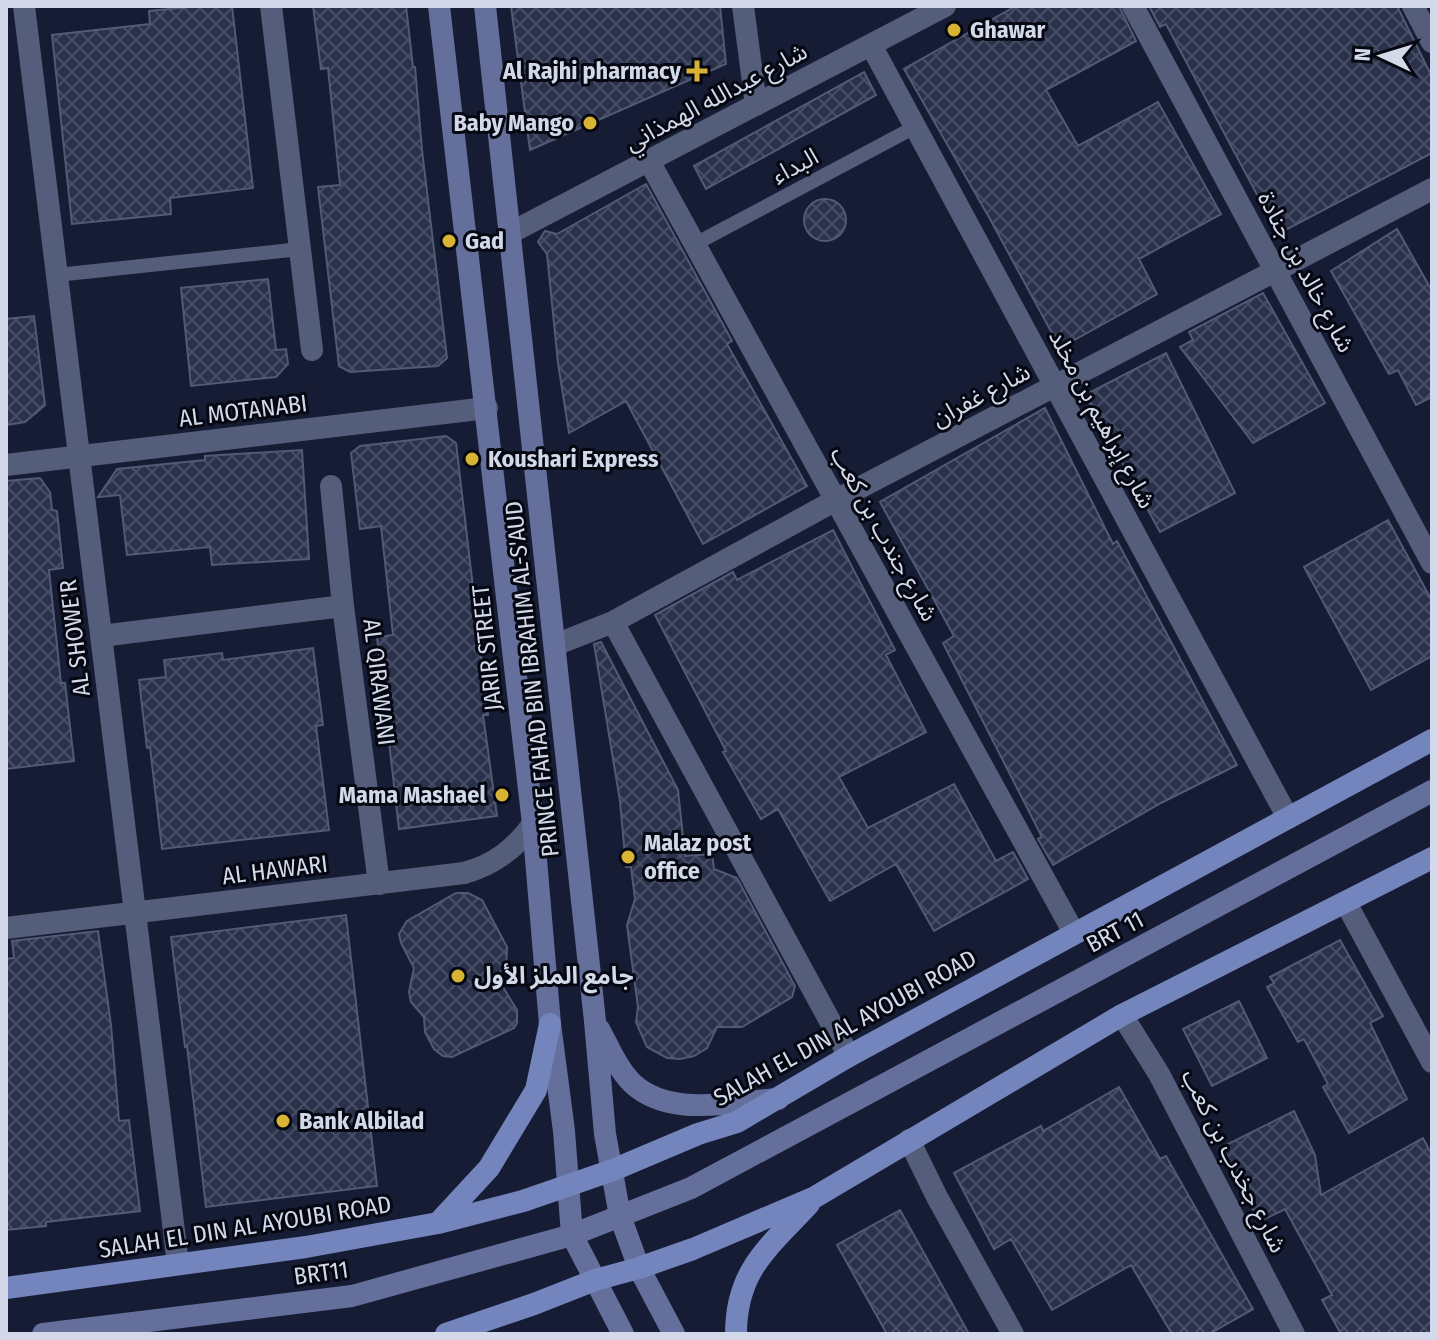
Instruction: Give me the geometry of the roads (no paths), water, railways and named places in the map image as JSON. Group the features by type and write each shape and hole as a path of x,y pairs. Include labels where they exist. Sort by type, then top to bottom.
{"main road":[{"name":"JARIR STREET","path":"439,6 533,824 572,1235 595,1280"},
{"name":"PRINCE FAHAD BIN IBRAHIM AL-S'AUD","path":"485,6 605,1134 620,1216 639,1268 674,1334"},
{"name":"SALAH EL DIN AL AYOUBI ROAD","path":"6,1288 306,1247 438,1223 569,1187 698,1134 737,1122 849,1056 1432,740"},
{"name":"BRT 11","path":"620,1216 691,1188 1432,791"},
{"path":"446,1334 595,1280 693,1249 815,1197 1122,1015 1432,858"},
{"path":"595,1021 631,1082 662,1101 680,1105 778,1099"},
{"path":"438,1223 489,1168 536,1090 550,1024"},
{"path":"736,1334 738,1302 752,1266 815,1197"},
{"name":"BRT11","path":"43,1334 352,1296 572,1235 620,1216"},
{"path":"595,1280 623,1334"}],"street":[{"name":"AL SHOWE'R","path":"24,6 178,1264"},
{"path":"271,6 312,350"},
{"path":"743,6 756,105"},
{"name":"شارع عبدالله الهمذاني","path":"510,233 945,6"},
{"name":"شارع خالد بن جنادة","path":"1133,6 1432,563"},
{"path":"1413,6 1432,42"},
{"name":"شارع إبراهيم بن مخلد","path":"871,45 1288,818"},
{"name":"شارع جندب بن كعب","path":"649,161 1074,933"},
{"name":"شارع غفران","path":"555,645 613,622 836,500 1432,189"},
{"name":"AL MOTANABI","path":"6,465 487,408"},
{"name":"AL QIRAWANI","path":"331,486 343,606 379,884"},
{"path":"101,636 343,606"},
{"path":"613,622 849,1056"},
{"name":"AL HAWARI","path":"6,928 379,884 478,869 503,856 533,824"},
{"path":"1346,903 1432,1062"},
{"name":"شارع جخدب بن كعب","path":"1122,1015 1159,1074 1294,1334"},
{"path":"909,1140 1013,1334"}],"lane":[{"name":"البداء","path":"695,244 915,127"},
{"path":"57,275 300,249"}],"place":[{"name":"Ghawar","path":"954,30"},
{"name":"Al Rajhi pharmacy","path":"697,71"},
{"name":"Baby Mango","path":"590,123"},
{"name":"Gad","path":"449,241"},
{"name":"Koushari Express","path":"472,459"},
{"name":"Mama Mashael","path":"502,795"},
{"name":"Malaz post office","path":"628,857"},
{"name":"جامع الملز الأول","path":"458,976"},
{"name":"Bank Albilad","path":"283,1121"}]}
